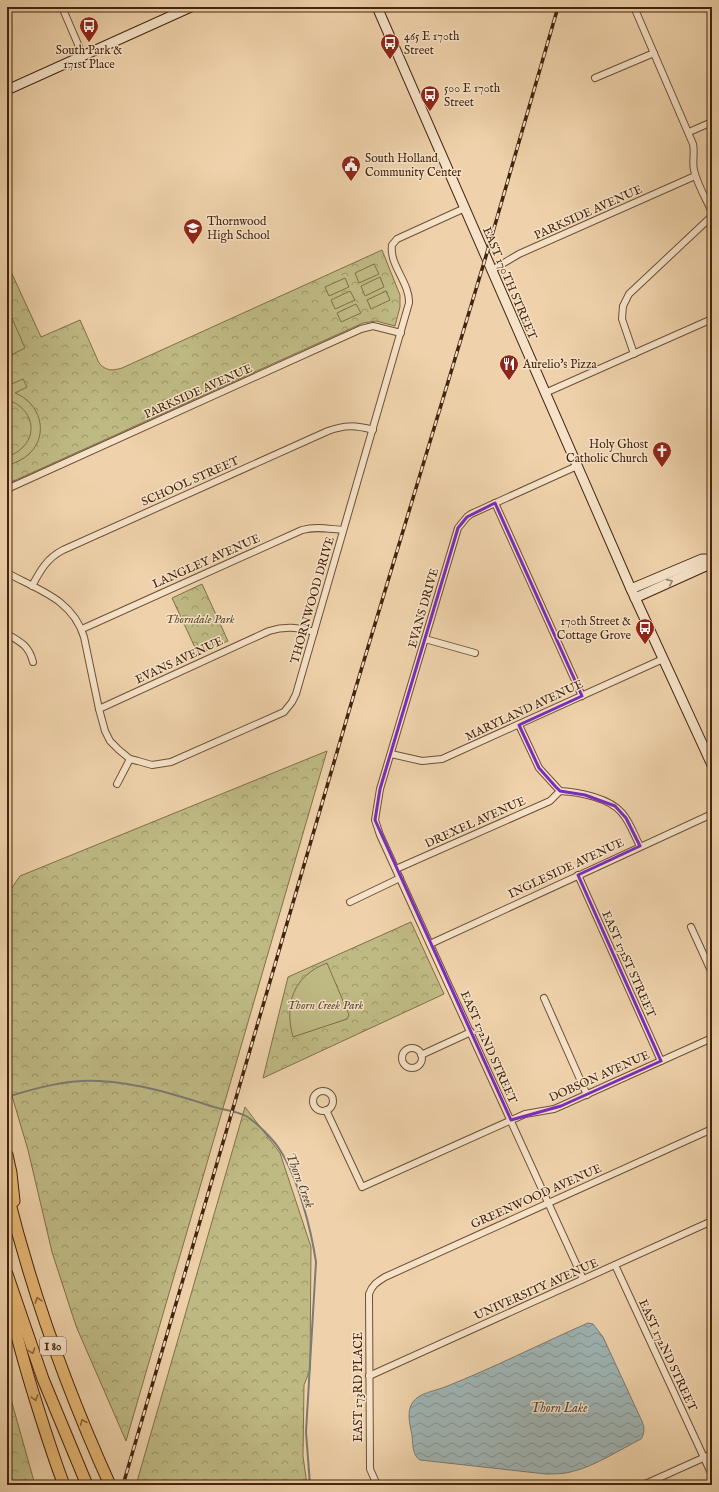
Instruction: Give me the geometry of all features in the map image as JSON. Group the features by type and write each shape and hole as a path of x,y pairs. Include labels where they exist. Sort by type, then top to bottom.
{"highway":[{"path":"7,1156 11,1173 17,1231"},
{"name":"I 80","path":"7,1192 17,1231 50,1337 77,1409 110,1485"},
{"name":"I 80","path":"7,1274 43,1380 62,1429 87,1485"},
{"path":"7,1293 12,1320 27,1372 64,1485"}],"street":[{"path":"62,7 83,56"},
{"path":"7,90 191,7"},
{"name":"EAST 170TH STREET","path":"377,7 633,593 712,765"},
{"path":"634,7 689,132 694,151 693,168 695,176 712,212"},
{"path":"595,78 654,53"},
{"path":"689,132 712,122"},
{"name":"PARKSIDE AVENUE","path":"492,270 518,254 695,176"},
{"name":"THORNWOOD DRIVE","path":"130,759 152,764 171,762 284,712 292,702 296,694 373,430 401,333 409,298 391,250 394,242 465,208"},
{"path":"634,354 622,319 623,306 629,294 712,216"},
{"path":"545,393 712,319"},
{"name":"PARKSIDE AVENUE","path":"7,489 361,329 373,326 401,333"},
{"name":"SCHOOL STREET","path":"32,586 48,561 59,552 328,431 345,426 373,430"},
{"name":"EVANS DRIVE","path":"376,824 376,807 380,789 458,528 467,517 577,466"},
{"path":"495,503 582,696"},
{"name":"LANGLEY AVENUE","path":"82,629 302,530 310,527 320,527 343,530"},
{"path":"633,593 702,559 712,559"},
{"path":"7,573 65,605 74,615 82,629 105,730 110,741 130,759 117,784"},
{"name":"EVANS AVENUE","path":"99,709 269,631 278,628 292,627 314,632"},
{"path":"7,634 23,644 30,653 33,662"},
{"path":"425,638 475,653"},
{"name":"MARYLAND AVENUE","path":"391,754 422,761 436,761 663,660"},
{"path":"519,725 539,768 560,791 585,795 615,806 626,818 640,846"},
{"name":"DREXEL AVENUE","path":"396,870 550,801 560,791"},
{"name":"INGLESIDE AVENUE","path":"430,944 712,814"},
{"name":"EAST 172ND STREET","path":"376,824 583,1279"},
{"name":"EAST 171ST STREET","path":"578,875 661,1061"},
{"path":"350,902 400,878"},
{"path":"691,927 712,973"},
{"path":"544,998 588,1095"},
{"path":"421,1055 471,1032"},
{"name":"DOBSON AVENUE","path":"326,1110 362,1187 530,1112 554,1109 588,1095 712,1038"},
{"name":"GREENWOOD AVENUE","path":"372,1288 376,1283 385,1277 712,1129"},
{"name":"UNIVERSITY AVENUE","path":"369,1376 712,1221"},
{"name":"EAST 172ND STREET","path":"615,1265 712,1475"},
{"name":"EAST 173RD PLACE","path":"372,1288 369,1294 370,1469 377,1485"},
{"path":"643,1485 712,1454"}],"highlighted area":[{"path":"495,503 582,696 519,725 539,768 560,791 585,795 615,806 626,818 640,846 578,875 661,1061 561,1106 511,1120 375,820 380,789 458,528 467,517"}],"green space":[{"path":"382,250 400,295 400,307 395,326 376,321 363,323 7,484 7,263 41,337 80,320 99,363 104,368 115,370"},
{"path":"374,264 379,274 359,283 355,273"},
{"path":"380,277 384,287 365,296 361,286"},
{"path":"345,278 349,287 329,296 325,287"},
{"path":"350,291 355,300 335,309 331,300"},
{"path":"386,291 390,300 371,309 367,300"},
{"path":"356,304 361,313 341,322 337,313"},
{"path":"8,309 25,348 7,357 7,310"},
{"path":"23,379 27,387 15,393 31,404 36,411 39,420 39,437 35,446 27,456 7,466 7,457 21,449 31,433 31,426 26,413 21,407 7,400 7,386"},
{"name":"Thorndale Park","path":"202,584 228,641 198,654 172,598"},
{"path":"327,751 126,1441 76,1326 52,1252 28,1150 7,1079 7,895 20,876"},
{"name":"Thorn Creek Park","path":"411,922 444,994 263,1078 288,977"},
{"path":"327,963 349,1015 347,1019 293,1037 290,1025 290,1013 294,992 306,975"},
{"path":"245,1107 280,1153 311,1247 310,1370 304,1385 303,1456 307,1485 136,1485"},
{"path":"7,1385 35,1485 7,1485"}],"water":[{"name":"Thorn Lake","path":"588,1323 593,1324 603,1337 641,1420 644,1431 641,1439 582,1469 560,1474 546,1474 420,1460 417,1458 413,1449 409,1418 411,1406 419,1396 481,1372"}],"waterway":[{"name":"Thorn Creek","path":"7,1097 41,1087 76,1081 99,1081 129,1084 158,1090 242,1114 260,1127 277,1146 287,1161 298,1189 311,1235 316,1262 306,1432 310,1485"}],"railway":[{"path":"123,1485 356,687 486,256 558,7"}],"place":[{"name":"South Park & 171st Place","path":"89,43"},
{"name":"465 E 170th Street","path":"390,60"},
{"name":"500 E 170th Street","path":"430,112"},
{"name":"South Holland Community Center","path":"351,182"},
{"name":"Thornwood High School","path":"193,245"},
{"name":"Aurelio's Pizza","path":"509,381"},
{"name":"Holy Ghost Catholic Church","path":"662,468"},
{"name":"170th Street & Cottage Grove","path":"645,645"}]}
